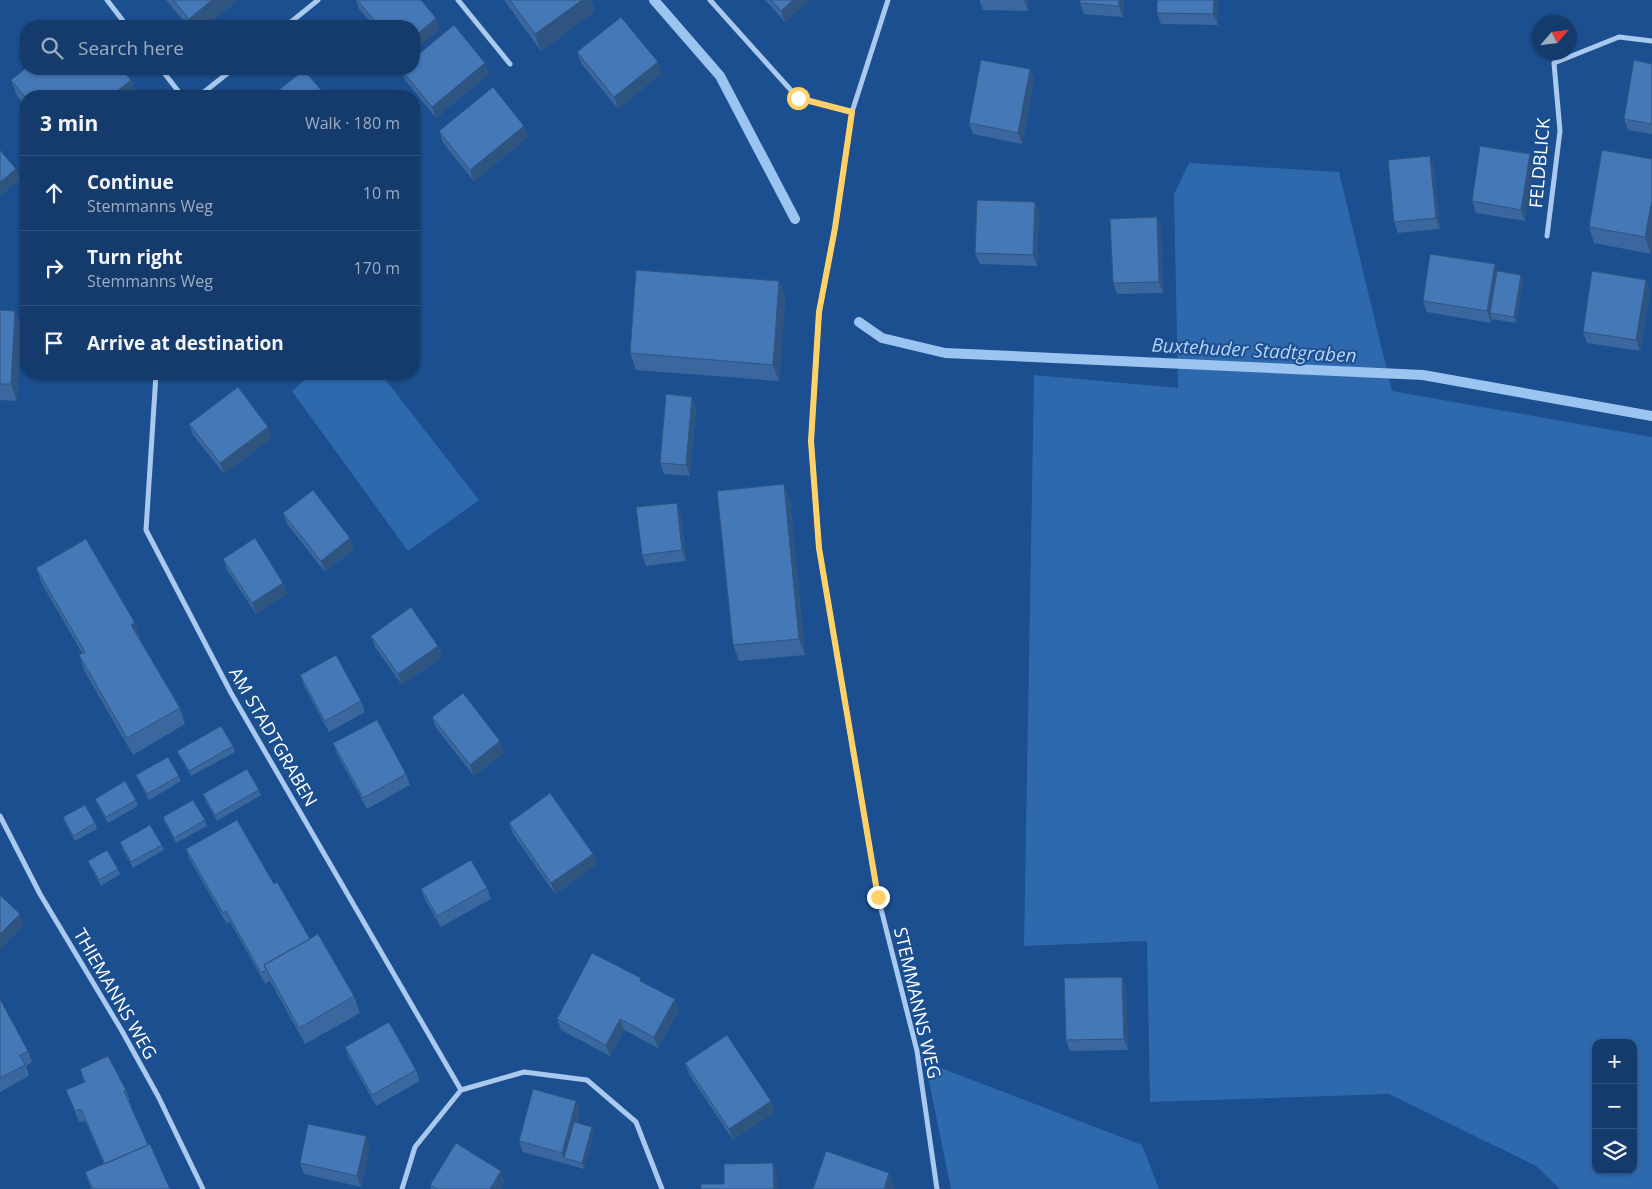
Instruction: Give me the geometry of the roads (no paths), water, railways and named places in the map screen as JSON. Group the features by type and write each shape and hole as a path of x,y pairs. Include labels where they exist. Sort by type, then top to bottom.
{"street":[{"path":"107,0 122,20"},
{"path":"293,20 318,0"},
{"path":"458,0 510,64"},
{"path":"710,0 798,98 852,112"},
{"name":"STEMMANNS WEG","path":"888,0 852,112 835,228 819,312 811,441 819,548 876,888 917,1051 937,1189"},
{"name":"FELDBLICK","path":"1546,236 1560,131 1554,63 1619,36 1652,41"},
{"path":"166,75 177,90"},
{"path":"207,90 225,75"},
{"name":"AM STADTGRABEN","path":"156,380 146,530 231,693 461,1090"},
{"name":"THIEMANNS WEG","path":"0,816 40,894 122,1031 162,1105 203,1189"},
{"path":"402,1189 415,1147 461,1090 524,1072 587,1080 636,1122 662,1189"}],"waterway":[{"name":"Buxtehuder Stadtgraben","path":"654,0 720,76 795,219"},
{"name":"Buxtehuder Stadtgraben","path":"859,322 882,338 945,353 1423,375 1652,416"}]}
